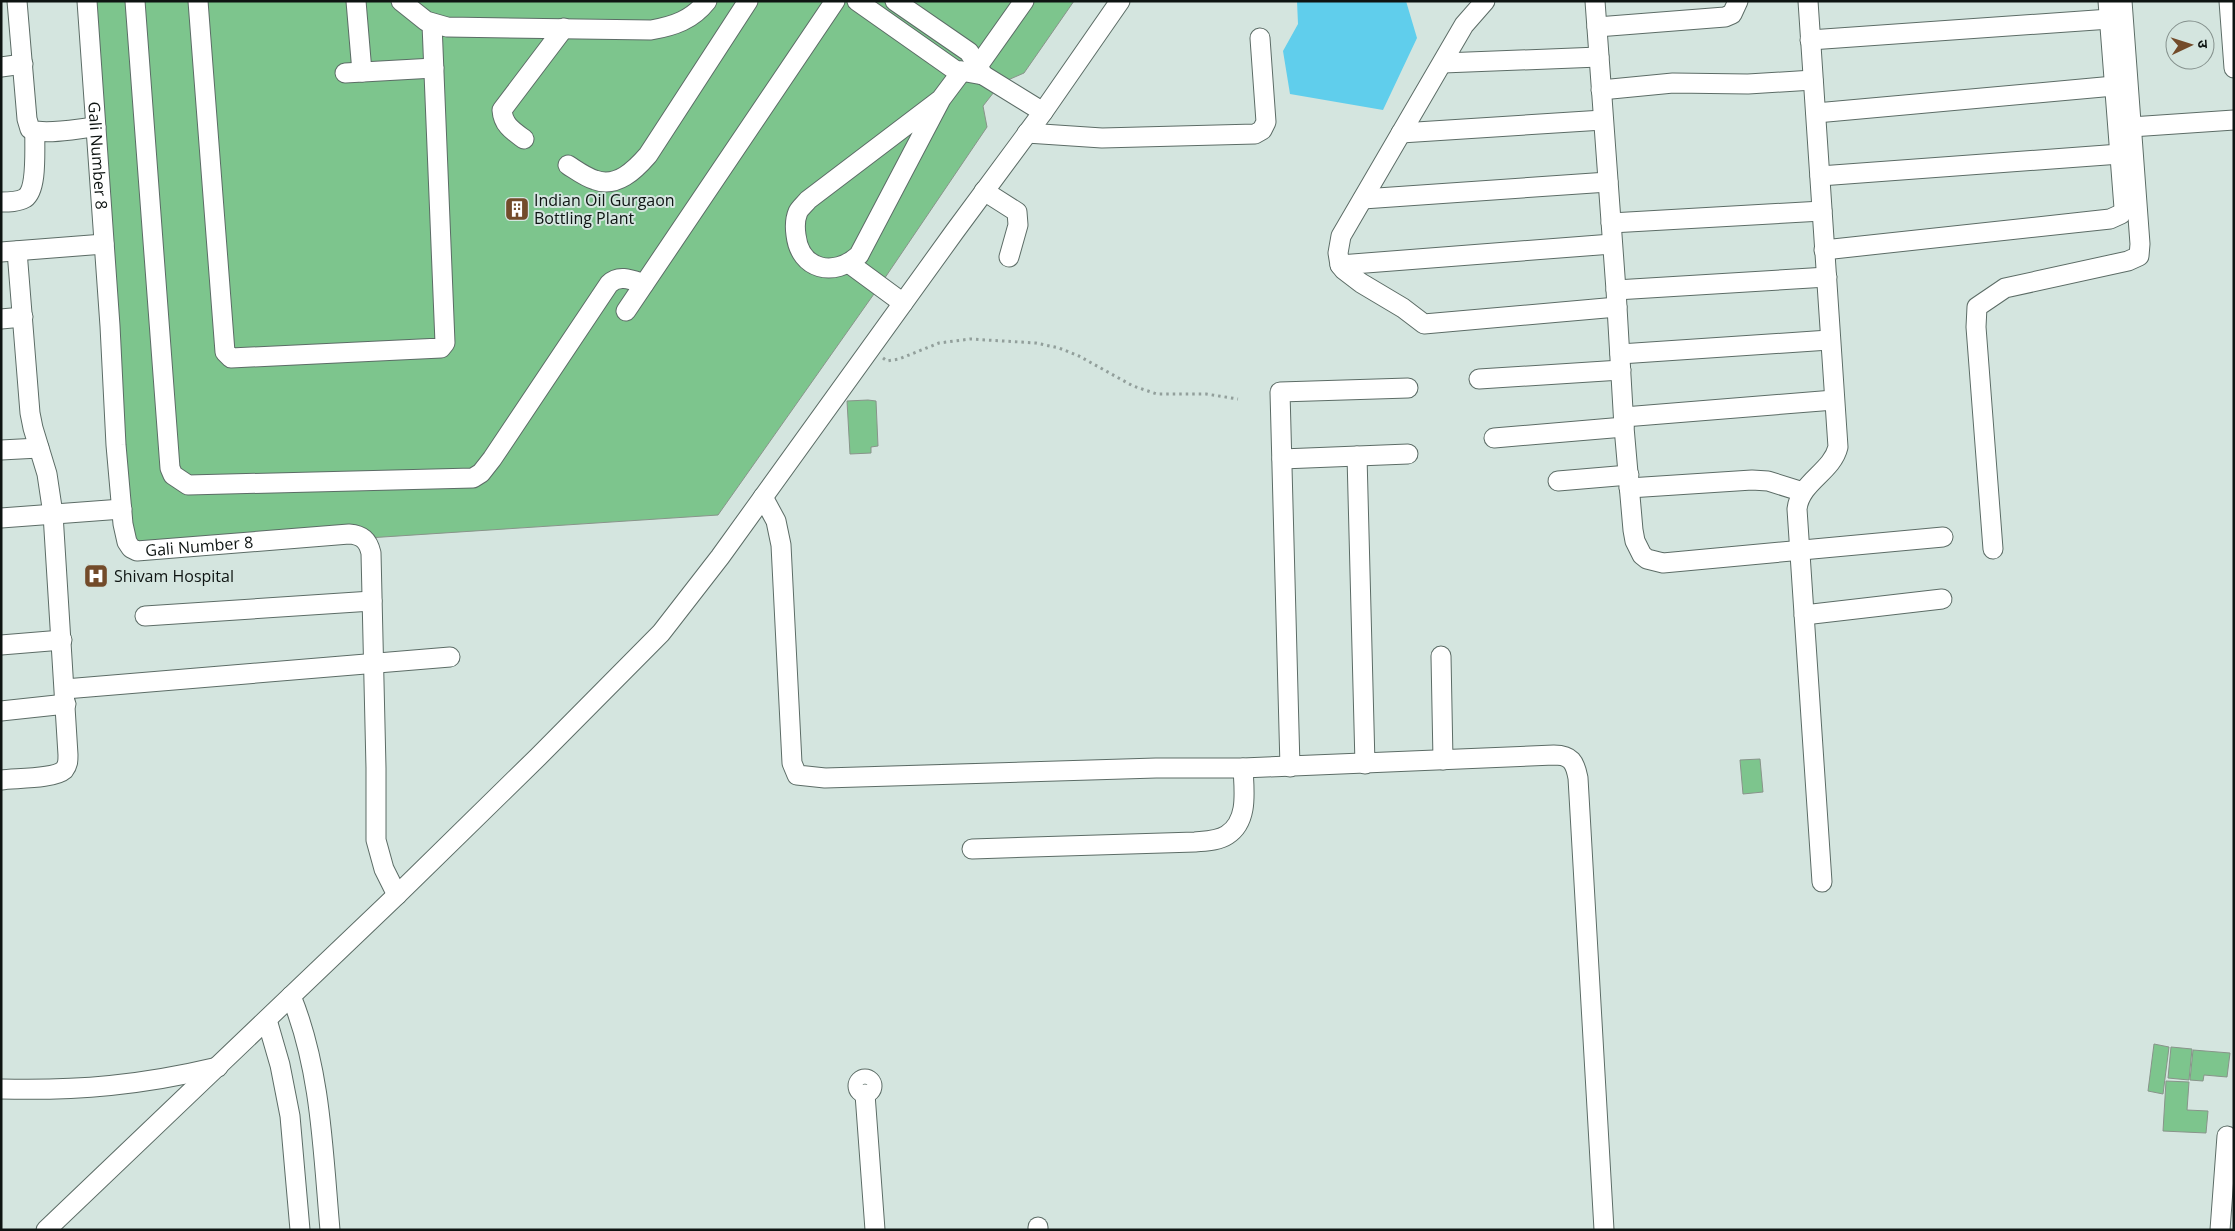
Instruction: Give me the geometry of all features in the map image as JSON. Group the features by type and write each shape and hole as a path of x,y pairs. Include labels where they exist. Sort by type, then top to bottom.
{"street":[{"path":"1,202 19,200 25,197 32,189 32,131 27,119 17,1"},
{"name":"Gali Number 8","path":"87,1 122,508 127,542 130,548 137,552 356,534 368,543 371,552 374,663 376,840 384,869 397,895"},
{"path":"135,1 170,468 180,481 188,485 473,478 481,473 492,459 609,284 619,278 627,278 644,284"},
{"path":"198,1 225,352 231,358 441,348 445,344 432,24"},
{"path":"356,1 353,72 434,68"},
{"path":"401,1 432,24 456,27 651,30 688,20 697,14 707,1"},
{"path":"568,165 595,180 605,182 625,176 636,168 648,155 748,1"},
{"path":"626,311 835,1"},
{"path":"857,1 955,70 974,71 1043,112"},
{"path":"941,99 859,256 850,264 834,268 820,268 806,260 797,248 795,228 798,212 808,200 941,99 974,71 1024,1"},
{"path":"46,1230 538,758 661,632 695,590 763,497 1043,112 1120,1"},
{"path":"1485,1 1464,25 1341,236 1338,253 1340,265 1360,283 1403,308 1424,324 1617,298 1827,277"},
{"path":"1595,1 1617,298 1624,422 1635,541 1638,549 1647,559 1663,563 1943,537"},
{"path":"1597,27 1725,16 1732,14 1738,1"},
{"path":"1808,1 1827,277 1829,340 1838,447 1836,456 1803,492 1797,502 1822,882"},
{"path":"1993,549 1976,326 1978,307 2005,288 2128,261 2139,256 2140,244 2122,1"},
{"path":"2228,1 2234,68"},
{"path":"902,3 969,52 974,71"},
{"path":"1810,40 2109,10 2124,208 2121,214 2110,219 1824,250"},
{"path":"524,139 507,126 503,119 502,110 564,28"},
{"path":"1027,133 1094,138 1255,134 1262,130 1266,122 1260,38"},
{"path":"1442,63 1599,57"},
{"path":"1,67 22,64"},
{"path":"1601,90 1673,83 1748,84 1813,80"},
{"path":"1816,113 2114,86"},
{"path":"1401,133 1604,120"},
{"path":"2131,127 2234,120"},
{"path":"32,131 96,127"},
{"path":"1820,176 2120,154"},
{"path":"1363,199 1608,182"},
{"path":"984,191 1017,212 1018,224 1009,257"},
{"path":"1611,223 1822,211"},
{"path":"1,780 52,774 66,768 68,755 66,696 53,514 49,480 30,413 22,317 9,251 104,244"},
{"path":"1340,265 1612,244"},
{"path":"850,264 903,303"},
{"path":"1,319 22,317"},
{"path":"1479,379 1829,340"},
{"path":"1290,767 1280,392 1408,388"},
{"path":"1494,438 1834,400"},
{"path":"1,450 39,448"},
{"path":"1282,459 1408,454"},
{"path":"1357,456 1365,764"},
{"path":"1558,481 1752,480 1768,481 1803,492"},
{"path":"763,497 776,521 781,545 791,750 794,770 797,774 824,778 1156,768 1290,767 1565,755 1571,758 1576,766 1584,861 1604,1230"},
{"path":"1,518 122,508"},
{"path":"1804,615 1942,599"},
{"path":"145,616 372,601"},
{"path":"1,645 62,640"},
{"path":"1441,656 1443,760"},
{"path":"1,711 66,696 374,663 450,657"},
{"path":"972,849 1213,840 1227,835 1236,824 1242,811 1245,800 1242,768"},
{"path":"291,996 301,1021 309,1052 320,1125 330,1230"},
{"path":"267,1020 280,1064 290,1116 300,1230"},
{"path":"1,1089 69,1090 134,1084 219,1066"},
{"path":"865,1094 875,1230"},
{"path":"2220,1230 2227,1136"}],"path":[{"path":"866,354 876,354 887,360 899,359 916,350 939,343 970,339 1036,343 1059,348 1079,356 1133,386 1157,394 1206,394 1238,400"}],"water":[{"path":"1297,1 1406,1 1417,38 1383,110 1290,94 1283,51 1298,24"}],"building":[{"name":"Indian Oil Gurgaon Bottling Plant","path":"90,1 1074,1 1024,73 1001,83 983,106 987,127 876,291 718,515 124,554"},
{"path":"847,401 876,401 878,446 871,447 871,453 850,454"},
{"path":"1760,759 1763,792 1743,794 1740,760"},
{"path":"2154,1044 2169,1047 2163,1094 2148,1091"},
{"path":"2171,1047 2192,1049 2189,1080 2168,1078"},
{"path":"2193,1050 2230,1053 2227,1077 2204,1075 2203,1081 2190,1080"},
{"path":"2166,1081 2189,1082 2187,1110 2208,1111 2206,1133 2163,1131"}],"place":[{"name":"Indian Oil Gurgaon Bottling Plant","path":"517,209"},
{"name":"Shivam Hospital","path":"96,576"}]}
